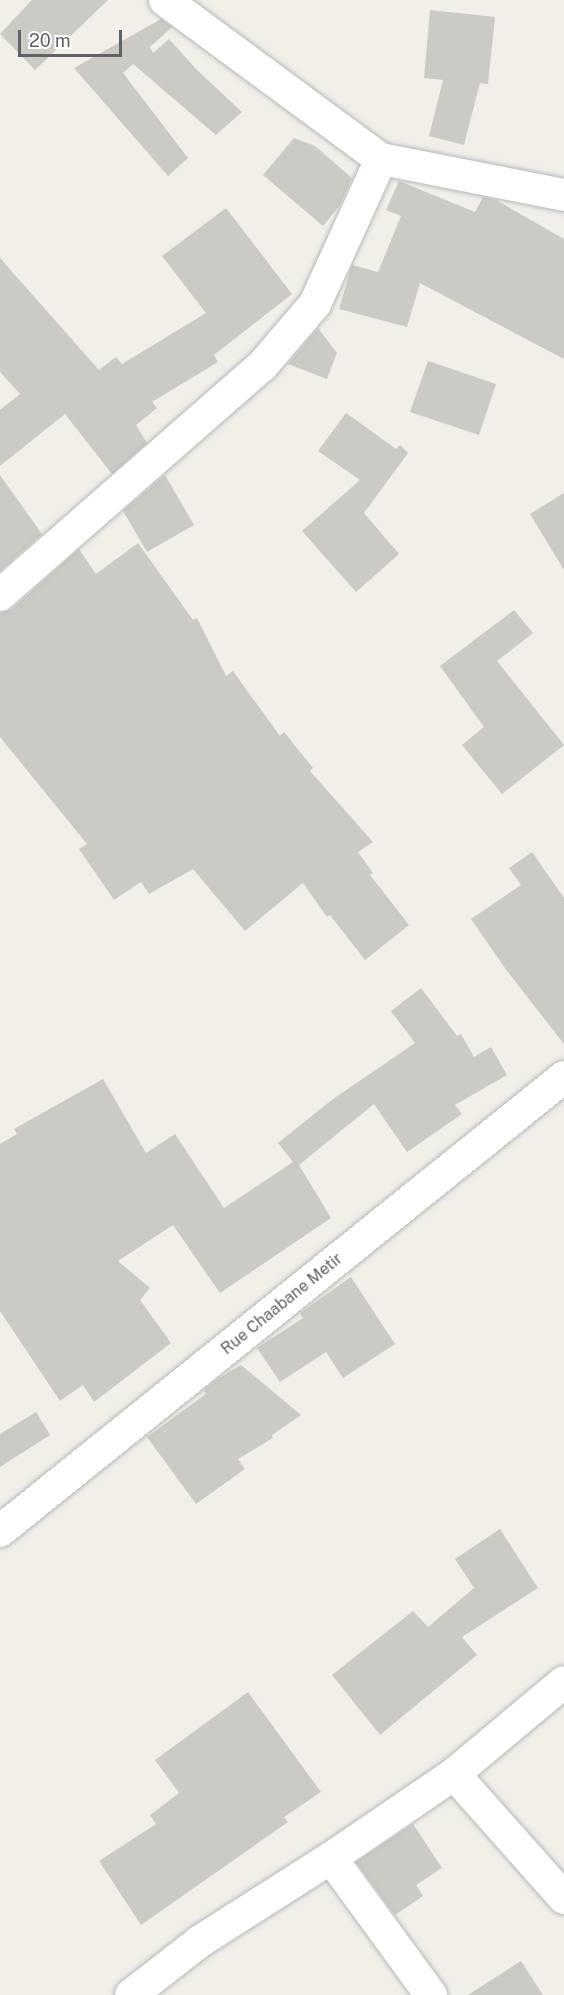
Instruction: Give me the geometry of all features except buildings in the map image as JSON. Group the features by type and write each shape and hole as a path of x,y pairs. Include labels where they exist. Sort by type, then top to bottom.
{"street":[{"path":"165,0 381,159 564,195"},
{"path":"0,595 262,366 315,304 381,159"},
{"name":"Rue Chaabane Metir","path":"0,1531 564,1077"},
{"path":"131,1995 199,1942 331,1858 454,1774 564,1682"},
{"path":"454,1774 564,1898"},
{"path":"331,1858 431,1995"}]}
